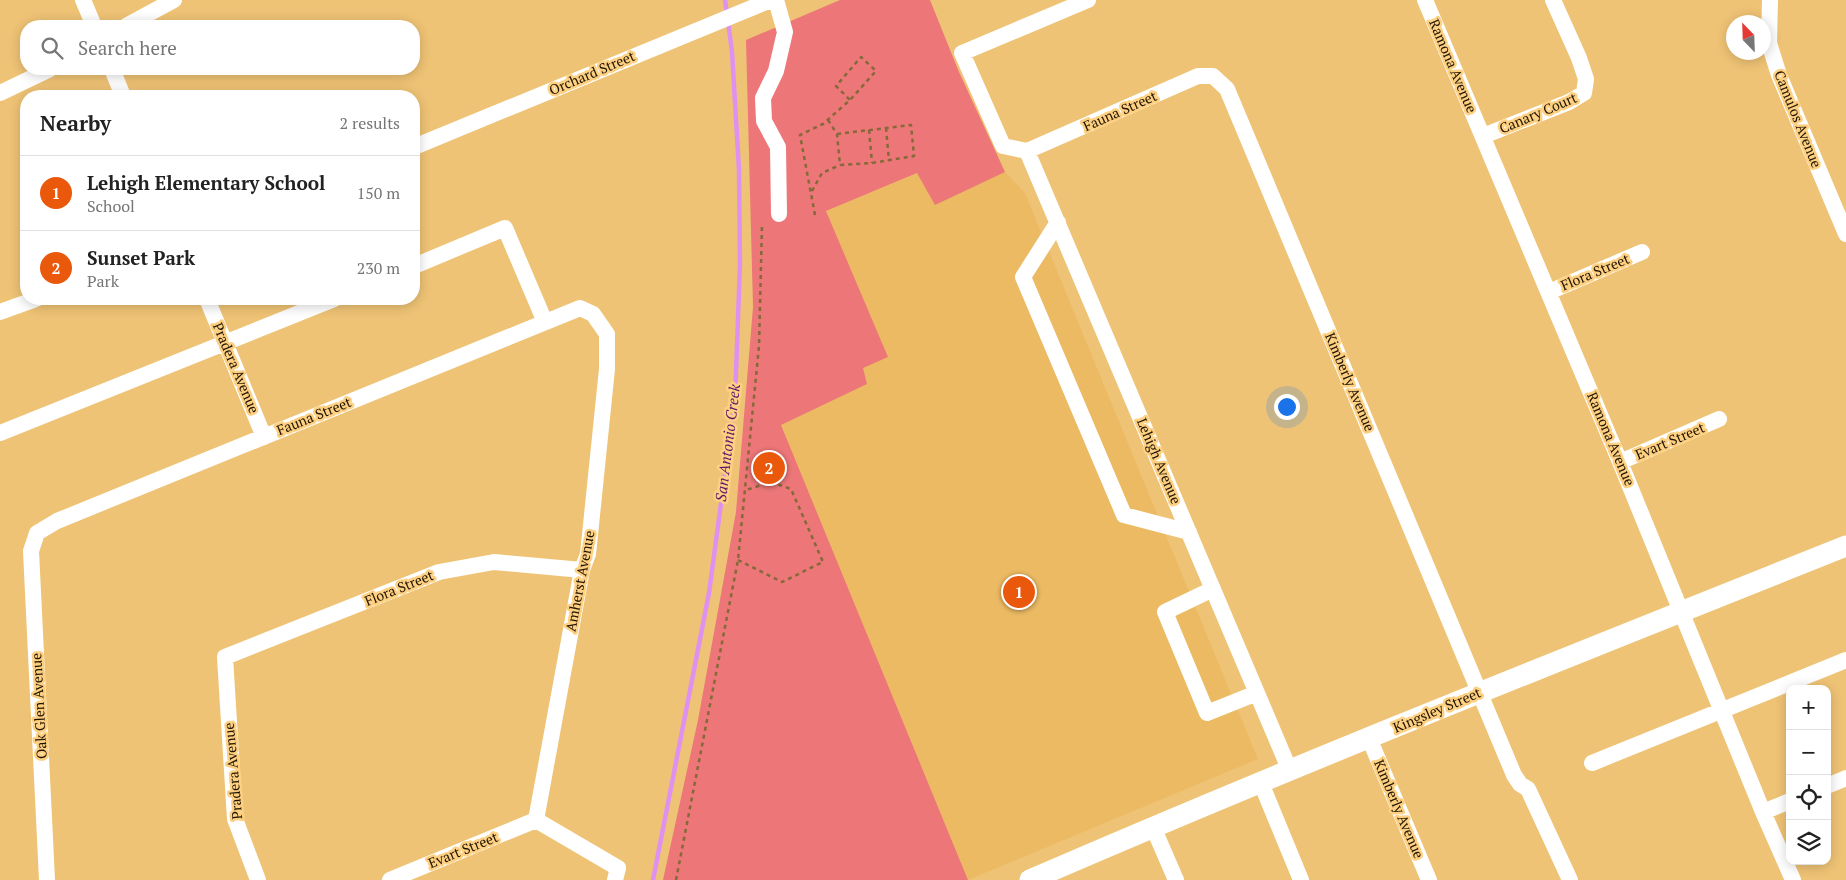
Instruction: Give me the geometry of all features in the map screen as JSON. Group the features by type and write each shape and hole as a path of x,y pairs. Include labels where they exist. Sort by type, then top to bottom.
{"main road":[{"name":"Kingsley Street","path":"1030,880 1480,692 1846,546"}],"street":[{"path":"83,0 91,20"},
{"path":"137,20 174,0"},
{"name":"Orchard Street","path":"420,145 771,0"},
{"path":"776,0 784,32 776,71 763,98 764,121 778,147 779,214"},
{"path":"1027,151 1003,146 962,52 1088,0"},
{"name":"Ramona Avenue","path":"1425,0 1549,292 1763,812 1793,880"},
{"name":"Canary Court","path":"1482,136 1569,102 1584,93 1586,79 1552,0"},
{"name":"Camulos Avenue","path":"1770,0 1768,43 1779,75 1846,234"},
{"path":"0,93 38,75"},
{"path":"114,75 121,90"},
{"name":"Fauna Street","path":"1027,151 1198,76 1213,76"},
{"name":"Kimberly Avenue","path":"1213,76 1227,89 1514,775 1520,784 1528,790 1570,880"},
{"name":"Lehigh Avenue","path":"1027,151 1290,771"},
{"path":"1058,222 1023,277 1124,515 1189,532"},
{"path":"420,263 505,228 545,322"},
{"name":"Flora Street","path":"1549,292 1642,252"},
{"path":"0,312 20,305"},
{"name":"Pradera Avenue","path":"209,305 264,437"},
{"path":"0,433 319,305"},
{"name":"Fauna Street","path":"37,533 57,521 580,308 593,314"},
{"name":"Amherst Avenue","path":"536,820 582,570 588,554 607,370 606,334 593,314"},
{"name":"Evart Street","path":"1620,462 1719,419"},
{"name":"Oak Glen Avenue","path":"37,533 31,551 47,880"},
{"name":"Flora Street","path":"225,657 439,572 494,562 582,570"},
{"path":"1213,589 1165,612 1207,713 1257,693"},
{"name":"Pradera Avenue","path":"225,657 235,819 258,880"},
{"path":"1592,763 1846,660"},
{"name":"Kimberly Avenue","path":"1369,738 1429,880"},
{"path":"1831,784 1846,778"},
{"path":"1260,783 1301,880"},
{"path":"1763,812 1786,803"},
{"path":"536,820 618,868 615,880"},
{"name":"Evart Street","path":"390,880 536,820"},
{"path":"1153,827 1176,880"}],"path":[{"path":"815,215 800,135 824,124 850,100 876,71 861,58 836,86 850,100"},
{"path":"828,120 838,134 840,165"},
{"path":"811,192 822,172 840,165 889,161 914,156 911,125 838,134"},
{"path":"886,128 889,161"},
{"path":"868,130 872,163"},
{"path":"676,880 738,560 759,346 762,225"},
{"path":"738,560 782,582 823,562 792,488 771,482 746,490"}],"shaded area":[{"path":"840,0 930,0 959,72 1005,172 935,205 917,173 826,211 888,357 863,368 867,384 781,425 968,880 663,880 698,720 736,512 753,307 746,40"},
{"path":"1005,172 1025,193 1258,759 968,880 781,425 867,384 862,368 888,357 826,211 918,173 935,204"}],"waterway":[{"name":"San Antonio Creek","path":"725,0 727,14"},
{"name":"San Antonio Creek","path":"653,880 709,593 735,399 740,264 739,170 732,52 728,21"}],"place":[{"name":"Sunset Park","path":"769,468"},
{"name":"Lehigh Elementary School","path":"1019,592"}]}
